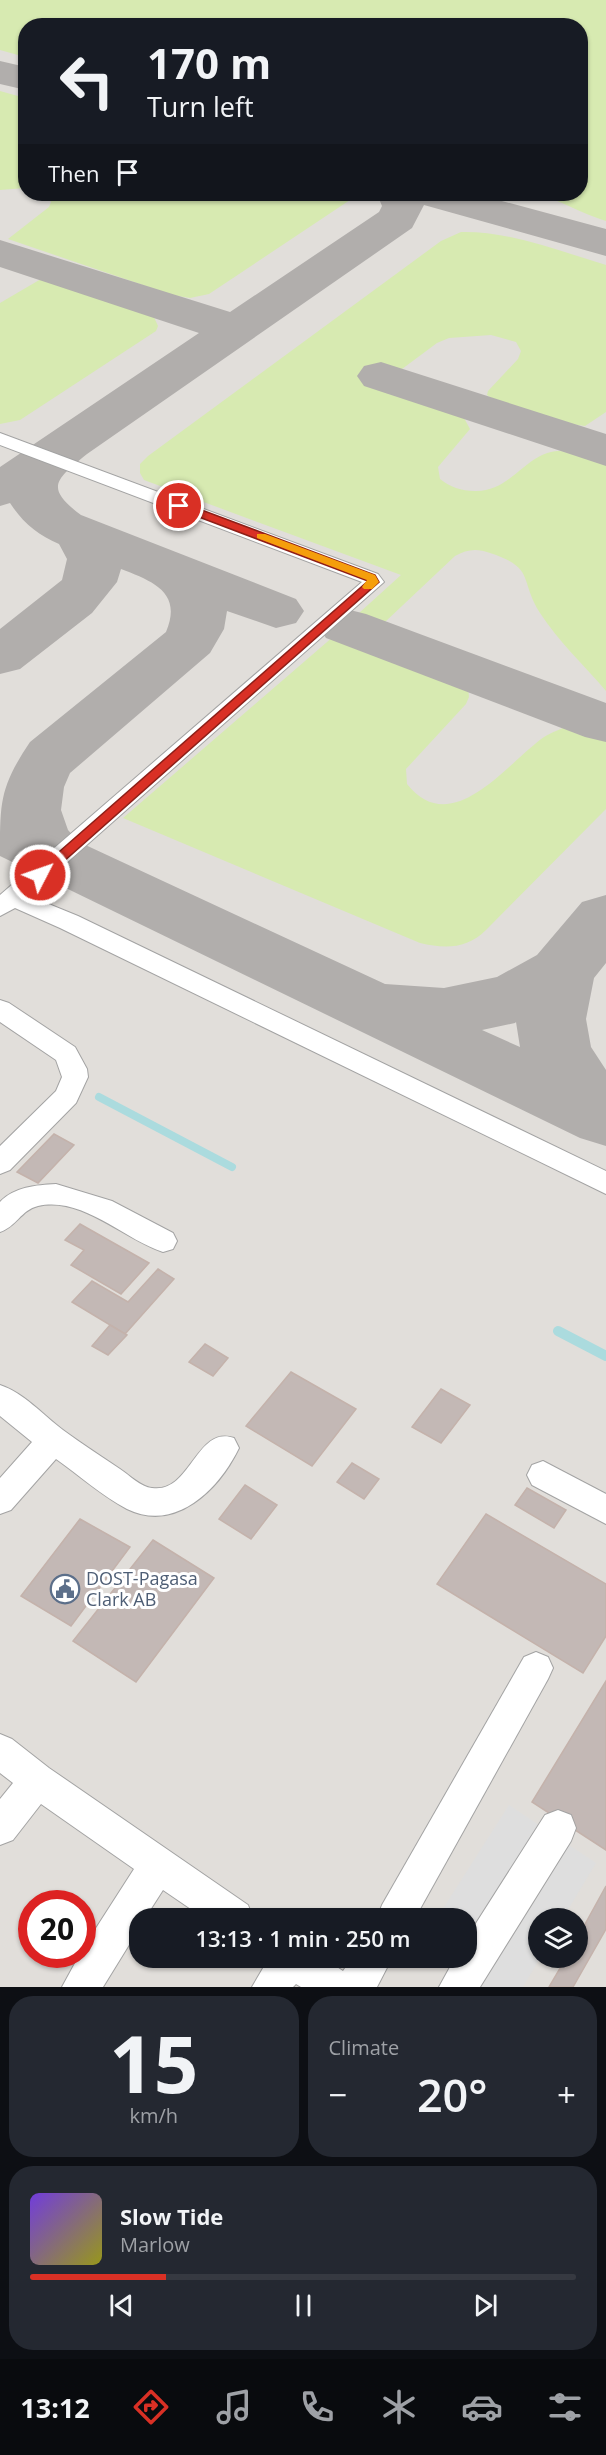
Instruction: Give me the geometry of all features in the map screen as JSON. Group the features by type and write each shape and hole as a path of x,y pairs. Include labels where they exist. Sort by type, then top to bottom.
{"lane":[{"path":"0,439 371,578 374,582 7,903"},
{"path":"7,903 69,922 606,1183"},
{"path":"0,1009 66,1054 71,1059 75,1077 67,1096 0,1164"},
{"path":"0,1221 9,1207 29,1196 63,1195 97,1205 163,1241"},
{"path":"0,1398 53,1440 138,1499 152,1504 167,1503 183,1497 223,1448"},
{"path":"1,1498 53,1440"},
{"path":"543,1475 606,1510"},
{"path":"401,1908 536,1668"},
{"path":"0,1751 37,1780 221,1908"},
{"path":"0,1827 37,1780"},
{"path":"458,1987 558,1828"},
{"path":"81,1987 158,1864"},
{"path":"271,1987 284,1968"},
{"path":"306,1968 334,1987"},
{"path":"356,1987 367,1968"}],"shaded area":[{"path":"0,0 606,0 606,1987 0,1987"},
{"path":"509,1805 596,1863 569,1908 528,1908 528,1968 534,1968 523,1987 479,1987 451,1968 477,1968 477,1908 443,1908"}],"green space":[{"path":"0,0 606,0 606,221 557,201 588,201 588,18 18,18 18,55 0,50"},
{"path":"0,91 18,96 18,189 0,190"},
{"path":"348,201 209,294 190,298 172,295 8,239 49,207 51,202"},
{"path":"461,232 516,238 606,265 606,412 585,426 571,424 493,399 487,395 488,391 518,359 521,351 516,342 491,335 449,338 437,343 402,369 381,376 374,388 464,418 470,429 438,467 440,479 456,488 470,491 488,490 509,479 536,458 557,451 576,454 606,465 606,691 547,623 534,602 520,570 504,559 485,551 476,550 455,556 385,622 359,613 401,575 144,480 140,473 140,464 148,456 441,241"},
{"path":"41,279 153,315 158,326 156,331 20,420 0,424 0,303"},
{"path":"334,636 468,688 469,697 466,704 406,769 407,784 424,799 442,804 461,801 497,778 544,737 573,724 606,737 606,809 486,930 471,941 447,947 420,943 123,818"}],"building":[{"path":"54,1134 74,1145 38,1183 17,1172"},
{"path":"80,1224 149,1263 121,1294 71,1265 84,1250 65,1240"},
{"path":"158,1269 174,1279 125,1334 72,1302 92,1281 128,1302"},
{"path":"110,1325 127,1335 108,1355 92,1346"},
{"path":"205,1344 228,1358 213,1376 189,1362"},
{"path":"291,1372 356,1409 312,1466 246,1426"},
{"path":"441,1389 470,1405 441,1443 412,1427"},
{"path":"352,1463 379,1479 364,1499 337,1482"},
{"path":"245,1485 277,1505 251,1539 219,1519"},
{"path":"527,1488 566,1510 554,1528 515,1505"},
{"path":"486,1514 606,1584 606,1636 583,1673 437,1584"},
{"path":"80,1519 130,1547 71,1626 21,1596"},
{"path":"153,1540 214,1578 136,1682 73,1641"},
{"path":"606,1681 606,1850 532,1802"},
{"path":"606,1886 606,1929 588,1961 588,1919"},
{"path":"560,1968 584,1968 573,1987 549,1987"}],"waterway":[{"path":"99,1097 232,1167"},
{"path":"558,1331 606,1356"}],"taxiway":[{"path":"0,72 18,77"},
{"path":"0,490 397,219 403,206 401,201"},
{"path":"456,201 606,243"},
{"path":"0,253 235,329"},
{"path":"381,376 606,451"},
{"path":"69,443 44,464 36,474 32,484 32,493 46,514 62,526 78,533"},
{"path":"0,657 72,602 89,582 94,571 94,559 89,546 78,533"},
{"path":"78,533 170,569"},
{"path":"56,857 45,845 32,821 30,798 37,776 52,755 190,641 199,618 197,600 187,584 170,569"},
{"path":"170,569 276,611"},
{"path":"346,626 606,724"},
{"path":"0,830 56,857"},
{"path":"56,857 606,1119"},
{"path":"561,972 606,918"},
{"path":"388,1008 444,1013 515,998 561,972"},
{"path":"561,972 551,1019 555,1047 576,1084 606,1114"}],"slow traffic":[{"path":"261,536 371,578 374,582 368,587"}],"place":[{"name":"DOST-Pagasa Clark AB","path":"65,1589"}],"route":[{"path":"40,875 374,582 371,578 179,506"}]}
